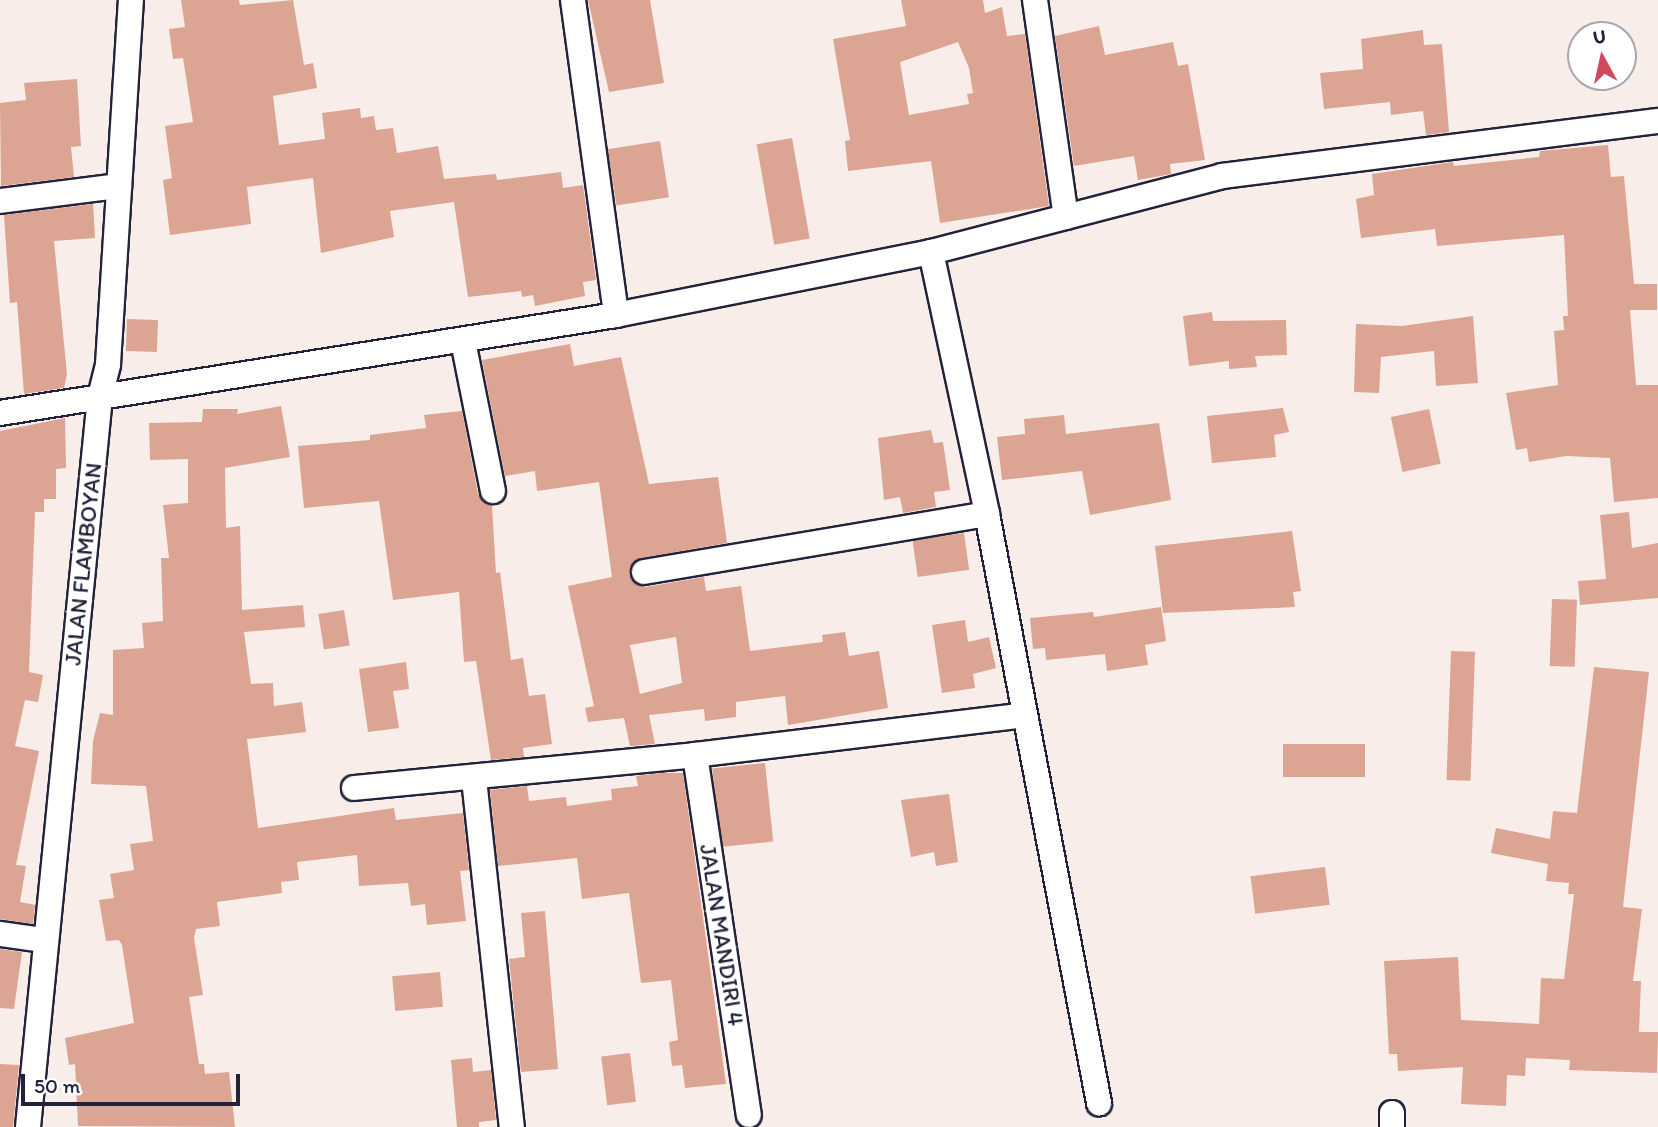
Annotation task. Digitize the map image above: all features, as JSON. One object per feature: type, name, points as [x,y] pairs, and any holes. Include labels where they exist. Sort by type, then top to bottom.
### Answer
[{"type":"street","name":"JALAN FLAMBOYAN","points":[[28,1127],[43,940],[100,397],[108,364],[131,0]]},
{"type":"street","points":[[573,0],[616,315]]},
{"type":"street","points":[[1035,0],[1066,217]]},
{"type":"street","points":[[0,413],[616,315],[931,253],[1222,176],[1658,121]]},
{"type":"street","points":[[0,201],[119,186]]},
{"type":"street","points":[[931,253],[987,514],[1099,1103]]},
{"type":"street","points":[[463,341],[493,491]]},
{"type":"street","points":[[644,572],[987,514]]},
{"type":"street","points":[[354,788],[474,779],[695,755],[1024,715]]},
{"type":"street","name":"JALAN MANDIRI 4","points":[[695,755],[749,1115]]},
{"type":"street","points":[[474,779],[512,1127]]},
{"type":"street","points":[[0,934],[43,940]]},
{"type":"building","points":[[181,0],[239,0],[240,5],[293,0],[304,65],[313,63],[317,88],[273,96],[279,145],[325,139],[322,113],[360,108],[361,118],[374,116],[376,130],[393,128],[397,153],[438,146],[444,179],[496,174],[497,180],[561,172],[563,188],[583,185],[596,280],[583,282],[585,296],[535,306],[533,295],[522,297],[521,291],[468,297],[454,202],[390,211],[394,237],[321,253],[313,178],[247,187],[251,224],[170,235],[163,180],[172,178],[165,126],[193,122],[183,58],[173,59],[169,29],[185,27]]},
{"type":"building","points":[[588,0],[650,0],[664,83],[609,92]]},
{"type":"building","points":[[901,0],[983,0],[985,13],[1002,7],[1007,36],[1025,34],[1049,206],[940,223],[931,161],[848,171],[845,141],[850,140],[833,39],[906,26]],"holes":[[[958,42],[969,68],[973,93],[967,94],[969,104],[909,115],[900,62]]]},
{"type":"building","points":[[1099,26],[1105,55],[1173,42],[1178,66],[1188,64],[1205,160],[1170,164],[1171,174],[1138,180],[1134,156],[1074,166],[1055,36]]},
{"type":"building","points":[[1423,30],[1424,45],[1442,44],[1449,132],[1426,135],[1423,111],[1391,115],[1390,102],[1324,109],[1320,73],[1363,69],[1361,39]]},
{"type":"building","points":[[77,79],[81,146],[71,147],[74,177],[1,186],[0,103],[26,100],[24,83]]},
{"type":"building","points":[[792,138],[810,238],[774,245],[757,144]]},
{"type":"building","points":[[660,141],[669,197],[617,206],[608,149]]},
{"type":"building","points":[[1608,145],[1611,177],[1624,176],[1634,284],[1657,284],[1657,310],[1630,310],[1636,385],[1658,385],[1658,498],[1614,502],[1610,458],[1566,456],[1529,462],[1527,448],[1516,450],[1506,393],[1558,385],[1554,331],[1564,330],[1563,316],[1568,316],[1564,235],[1437,246],[1435,229],[1361,238],[1356,199],[1374,195],[1372,174],[1453,162],[1454,166],[1539,157],[1540,151]]},
{"type":"building","points":[[93,204],[95,238],[54,241],[67,374],[64,388],[24,394],[17,302],[10,303],[4,215]]},
{"type":"building","points":[[1212,312],[1213,321],[1286,320],[1287,355],[1255,356],[1257,367],[1229,369],[1229,361],[1189,366],[1183,316]]},
{"type":"building","points":[[1473,316],[1478,383],[1436,386],[1434,351],[1381,357],[1379,393],[1354,392],[1356,324],[1402,326]]},
{"type":"building","points":[[127,319],[158,320],[157,352],[126,351]]},
{"type":"building","points":[[570,344],[574,366],[621,357],[649,484],[718,477],[727,543],[641,558],[630,567],[633,582],[646,587],[704,577],[706,591],[741,586],[750,651],[823,642],[822,635],[845,632],[849,656],[879,651],[888,708],[788,725],[785,696],[736,702],[736,717],[705,721],[704,709],[649,715],[655,744],[630,746],[624,718],[588,722],[585,708],[594,706],[568,586],[612,577],[599,482],[537,491],[535,471],[505,476],[482,360]],"holes":[[[676,637],[682,683],[640,694],[630,645]]]},
{"type":"building","points":[[281,406],[290,457],[225,468],[226,528],[240,526],[242,610],[303,605],[305,627],[244,632],[251,684],[273,683],[274,706],[302,702],[306,732],[247,739],[258,828],[394,808],[396,820],[463,813],[469,870],[460,871],[466,921],[427,925],[425,904],[411,906],[408,883],[359,886],[357,855],[297,862],[299,880],[281,882],[282,893],[217,902],[220,926],[196,929],[194,938],[203,995],[189,997],[199,1064],[204,1064],[205,1074],[229,1072],[235,1127],[78,1126],[75,1064],[69,1065],[65,1038],[134,1023],[122,945],[119,940],[106,941],[99,900],[114,898],[110,874],[134,870],[130,844],[153,841],[146,786],[91,784],[93,741],[100,713],[113,715],[113,650],[144,648],[142,623],[163,621],[161,558],[169,558],[163,505],[188,503],[188,459],[150,460],[149,423],[202,422],[203,409],[238,409],[237,414]]},
{"type":"building","points":[[1283,408],[1289,432],[1274,435],[1276,457],[1212,463],[1207,416]]},
{"type":"building","points":[[1429,409],[1441,464],[1402,472],[1391,417]]},
{"type":"building","points":[[462,411],[478,494],[492,505],[496,573],[500,572],[511,660],[523,658],[529,696],[545,694],[552,744],[523,748],[524,757],[491,760],[476,661],[464,662],[459,592],[393,600],[379,501],[304,508],[298,446],[370,440],[370,435],[426,428],[424,415]]},
{"type":"building","points":[[1064,415],[1066,434],[1159,423],[1171,500],[1090,515],[1082,471],[1002,480],[997,437],[1025,434],[1024,419]]},
{"type":"building","points":[[65,418],[66,468],[56,469],[56,499],[44,499],[44,512],[35,512],[29,672],[43,675],[38,702],[25,700],[15,746],[39,751],[16,865],[26,866],[20,902],[35,905],[33,924],[0,919],[0,431]]},
{"type":"building","points":[[931,430],[934,443],[943,442],[950,490],[934,492],[936,507],[903,513],[900,497],[884,500],[878,438]]},
{"type":"building","points":[[1629,512],[1632,548],[1658,543],[1658,598],[1580,605],[1578,581],[1606,579],[1600,515]]},
{"type":"building","points":[[1292,531],[1301,591],[1293,592],[1295,607],[1163,613],[1155,546]]},
{"type":"building","points":[[964,533],[969,570],[918,577],[913,540]]},
{"type":"building","points":[[1552,599],[1577,600],[1575,667],[1550,666]]},
{"type":"building","points":[[1161,607],[1166,641],[1145,645],[1148,665],[1107,671],[1105,654],[1046,660],[1045,648],[1033,649],[1030,618],[1093,612],[1094,617]]},
{"type":"building","points":[[344,610],[350,646],[324,650],[318,614]]},
{"type":"building","points":[[965,620],[968,642],[989,637],[996,668],[973,674],[975,688],[942,693],[932,625]]},
{"type":"building","points":[[1451,651],[1475,652],[1470,781],[1446,780]]},
{"type":"building","points":[[406,662],[409,689],[393,691],[399,728],[368,732],[359,669]]},
{"type":"building","points":[[1594,667],[1649,672],[1623,907],[1642,909],[1633,981],[1641,981],[1639,1032],[1658,1032],[1657,1073],[1569,1070],[1570,1060],[1526,1058],[1525,1076],[1507,1075],[1506,1106],[1461,1104],[1463,1067],[1398,1071],[1397,1054],[1389,1054],[1384,961],[1458,957],[1461,1020],[1539,1024],[1541,978],[1564,979],[1574,894],[1568,894],[1569,883],[1546,881],[1548,864],[1491,853],[1496,828],[1550,839],[1553,811],[1577,813]]},
{"type":"building","points":[[1283,744],[1365,744],[1365,777],[1283,777]]},
{"type":"building","points":[[765,763],[773,842],[721,847],[712,769]]},
{"type":"building","points":[[683,773],[726,1084],[685,1088],[682,1065],[672,1066],[669,1042],[678,1040],[671,980],[641,983],[629,893],[582,899],[577,858],[498,866],[490,790],[527,786],[529,801],[566,797],[567,806],[612,800],[611,789],[638,786],[636,776]]},
{"type":"building","points":[[949,794],[958,862],[936,866],[934,852],[911,857],[901,800]]},
{"type":"building","points":[[1325,867],[1330,905],[1255,914],[1251,876]]},
{"type":"building","points":[[545,911],[558,1069],[521,1072],[509,959],[525,957],[521,913]]},
{"type":"building","points":[[0,949],[22,952],[14,1009],[0,1008]]},
{"type":"building","points":[[440,972],[443,1007],[395,1011],[392,976]]},
{"type":"building","points":[[630,1053],[636,1102],[607,1105],[601,1057]]},
{"type":"building","points":[[472,1058],[473,1072],[491,1070],[496,1120],[479,1122],[479,1127],[457,1127],[451,1060]]},
{"type":"building","points":[[0,1064],[19,1065],[13,1127],[0,1127]]}]
